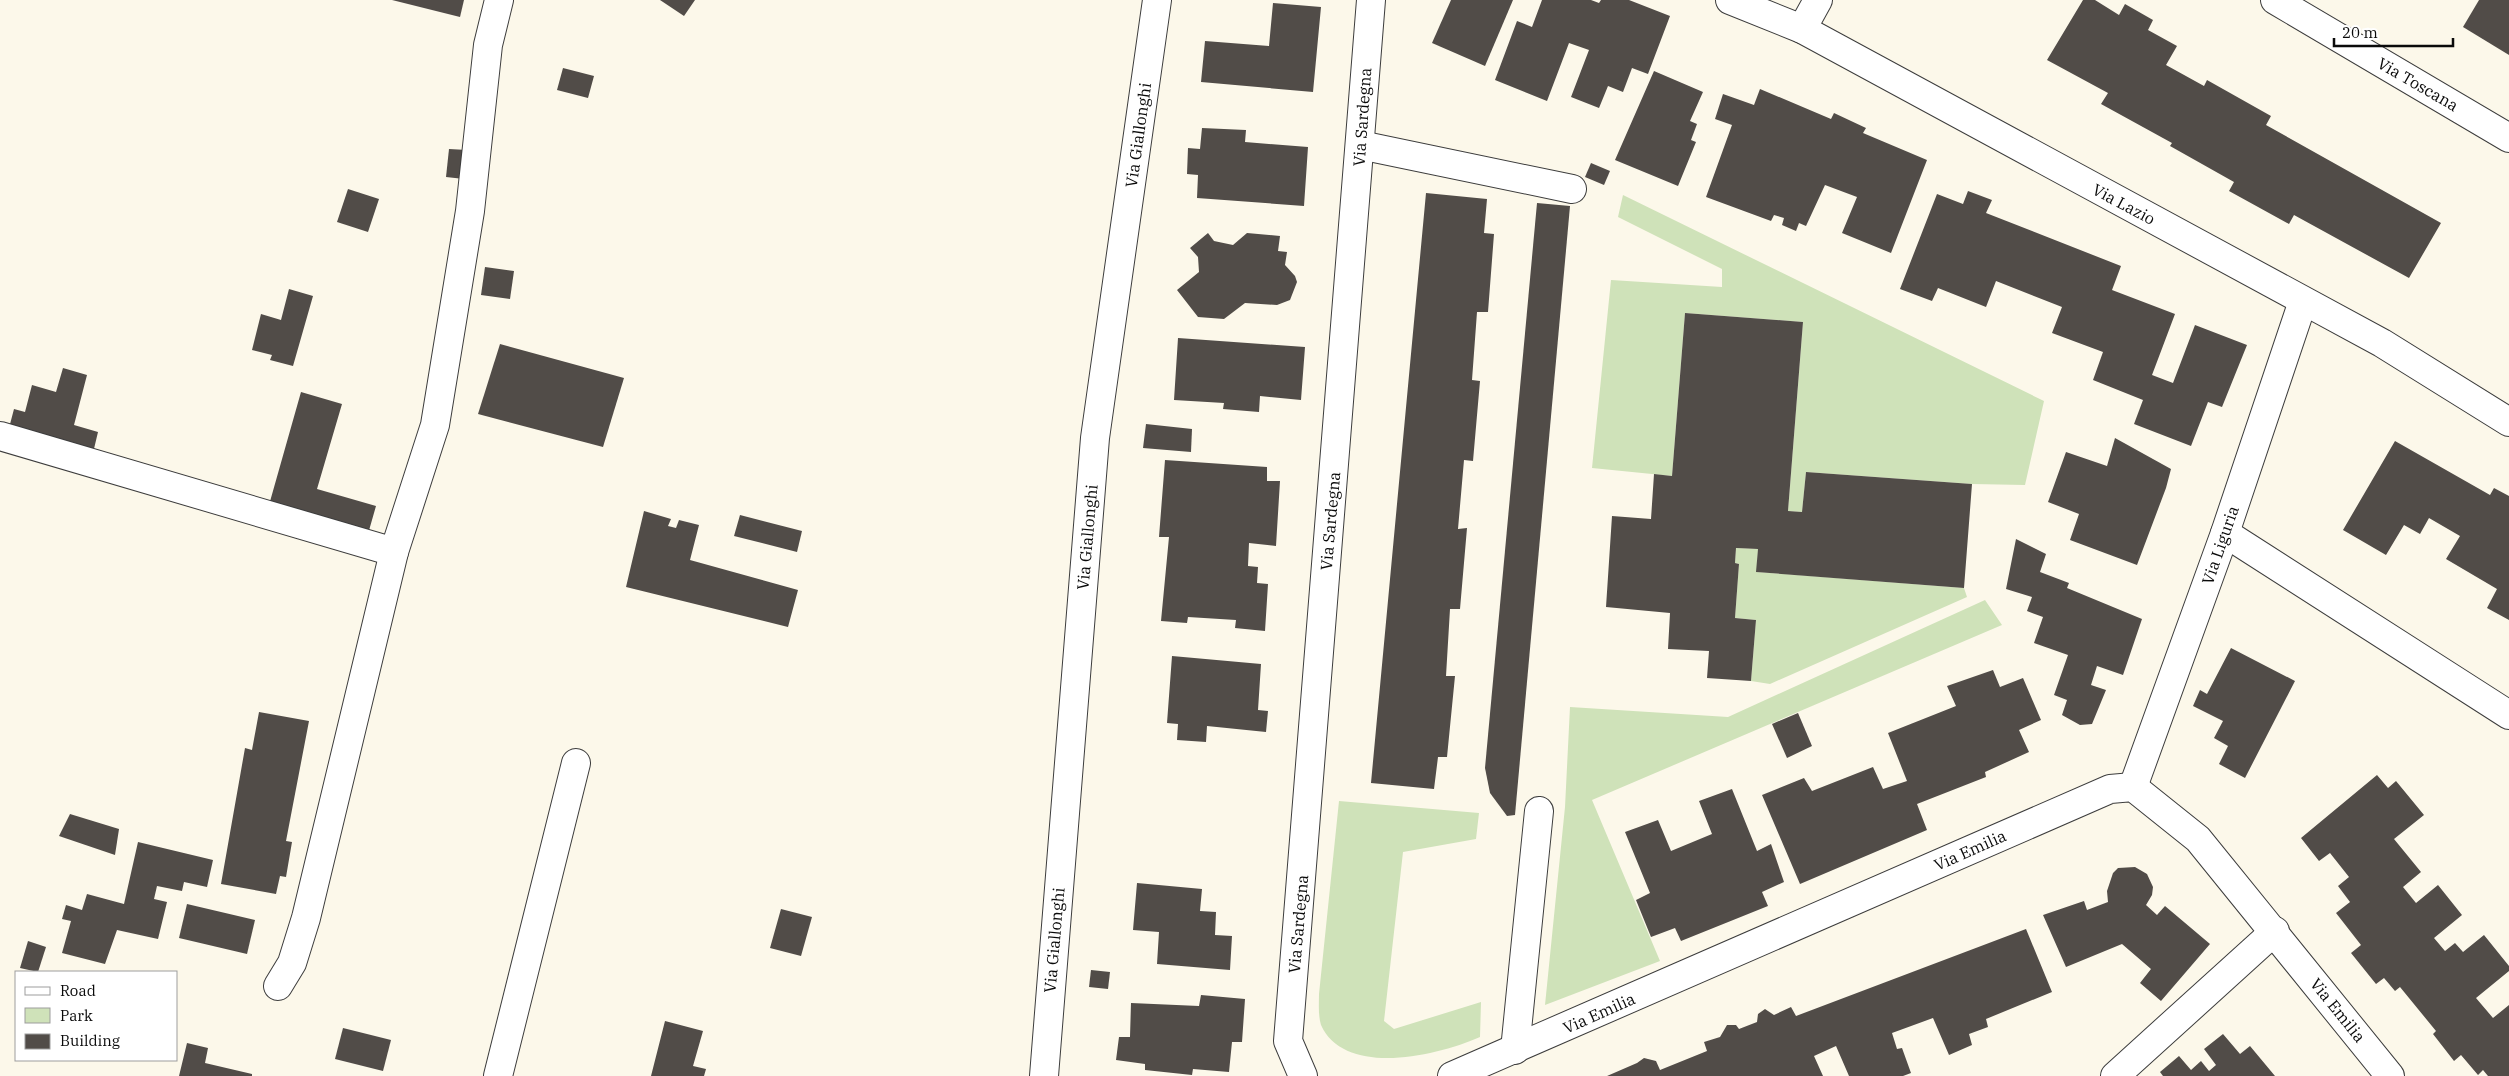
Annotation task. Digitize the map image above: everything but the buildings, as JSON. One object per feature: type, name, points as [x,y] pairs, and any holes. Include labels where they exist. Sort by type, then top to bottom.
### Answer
[{"type":"street","points":[[278,986],[292,963],[306,918],[394,552],[435,425],[470,211],[488,45],[499,0]]},
{"type":"street","name":"Via Giallonghi","points":[[1044,1076],[1095,438],[1156,0]]},
{"type":"street","name":"Via Sardegna","points":[[1303,1076],[1288,1041],[1371,0]]},
{"type":"street","name":"Via Lazio","points":[[1730,0],[1802,29],[2382,344],[2509,422]]},
{"type":"street","points":[[1802,29],[1818,0]]},
{"type":"street","name":"Via Toscana","points":[[2276,0],[2509,138]]},
{"type":"street","points":[[1360,145],[1572,189]]},
{"type":"street","name":"Via Liguria","points":[[2133,787],[2225,533],[2303,301]]},
{"type":"street","points":[[0,436],[394,552]]},
{"type":"street","points":[[2225,533],[2509,715]]},
{"type":"street","points":[[498,1076],[576,763]]},
{"type":"street","name":"Via Emilia","points":[[1452,1076],[2110,788],[2133,787],[2198,839],[2275,931],[2390,1076]]},
{"type":"street","points":[[1515,1050],[1540,811]]},
{"type":"street","points":[[2115,1076],[2275,931]]},
{"type":"green space","points":[[1623,195],[2044,401],[2025,485],[1972,484],[1806,472],[1802,512],[1788,511],[1803,322],[1685,313],[1672,476],[1592,468],[1611,280],[1722,287],[1722,269],[1618,217]]},
{"type":"green space","points":[[1736,548],[1758,549],[1757,572],[1964,588],[1967,597],[1770,684],[1751,681],[1756,620],[1735,618],[1739,564],[1735,563]]},
{"type":"green space","points":[[1985,600],[2002,625],[1592,800],[1660,961],[1545,1005],[1565,807],[1570,707],[1728,717]]},
{"type":"green space","points":[[1339,801],[1479,813],[1476,839],[1403,852],[1384,1021],[1394,1029],[1481,1002],[1480,1037],[1460,1045],[1415,1056],[1369,1057],[1349,1051],[1332,1041],[1321,1025],[1319,994]]}]
